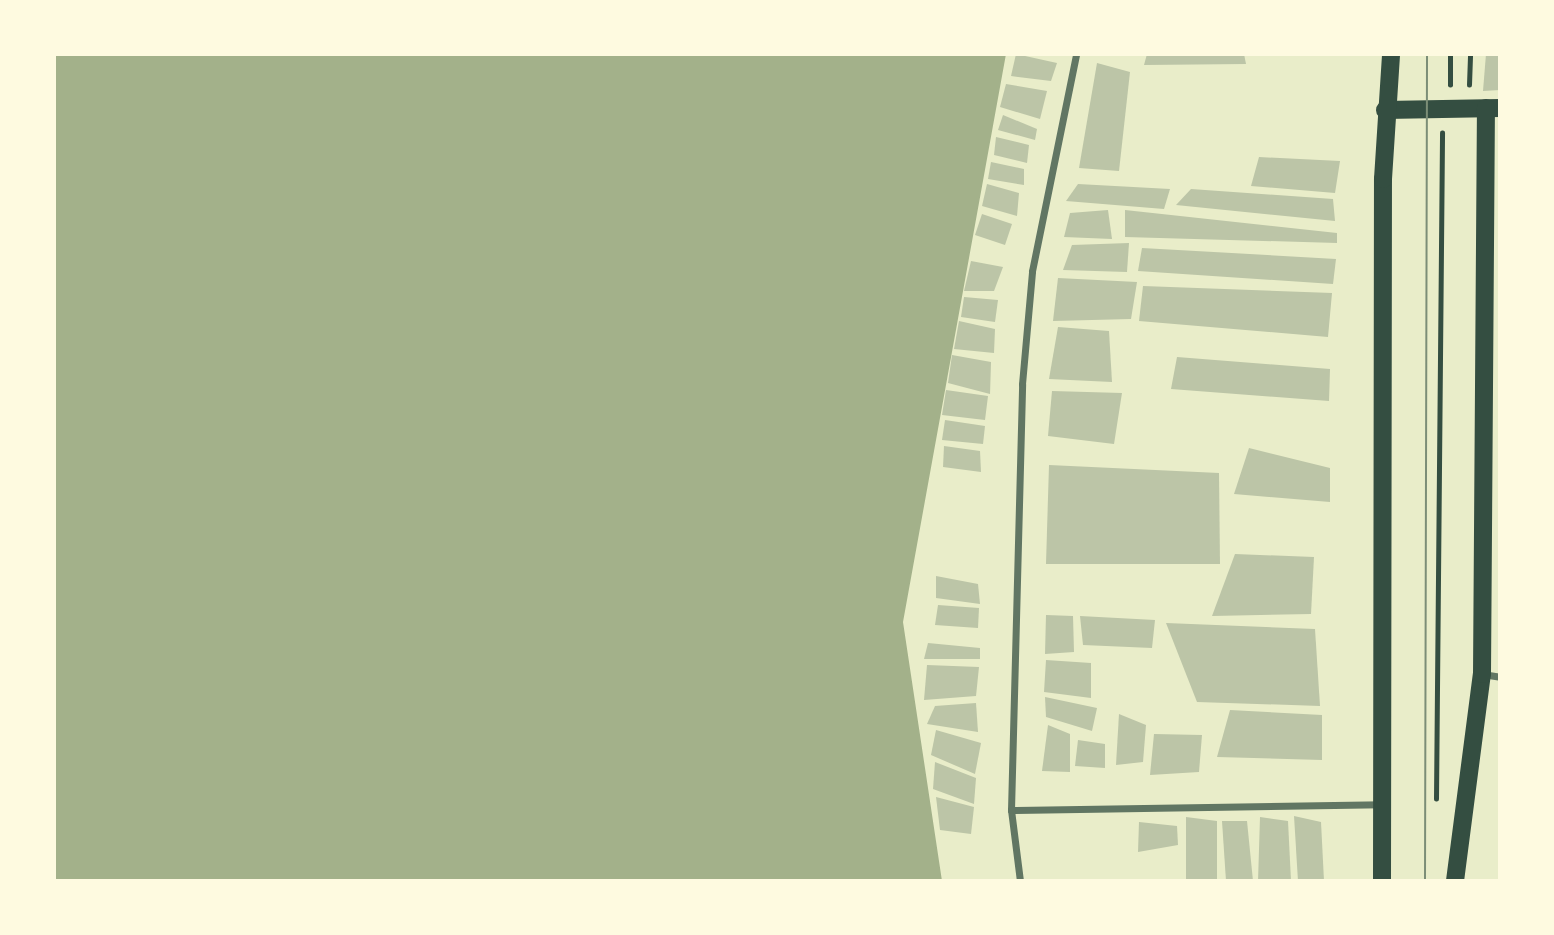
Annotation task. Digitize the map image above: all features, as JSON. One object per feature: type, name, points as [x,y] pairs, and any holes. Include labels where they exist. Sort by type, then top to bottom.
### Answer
[{"type":"main road","points":[[1382,881],[1385,110],[1391,54]]},
{"type":"main road","points":[[1385,110],[1446,106],[1493,108],[1491,675],[1455,881]]},
{"type":"street","points":[[1020,881],[1012,810],[1022,384],[1032,271],[1076,54]]},
{"type":"street","points":[[1012,810],[1382,804]]},
{"type":"path","points":[[1436,812],[1446,106],[1450,54]]},
{"type":"shaded area","points":[[54,54],[1006,54],[903,622],[942,881],[54,881]]},
{"type":"building","points":[[1016,54],[1057,63],[1051,81],[1011,76]]},
{"type":"building","points":[[1147,54],[1244,54],[1246,64],[1144,65]]},
{"type":"building","points":[[1486,54],[1500,54],[1500,90],[1483,91]]},
{"type":"building","points":[[1097,63],[1130,72],[1119,171],[1079,168]]},
{"type":"building","points":[[1006,84],[1047,91],[1040,119],[1000,107]]},
{"type":"building","points":[[1003,115],[1037,129],[1035,140],[998,130]]},
{"type":"building","points":[[996,137],[1029,145],[1027,163],[994,155]]},
{"type":"building","points":[[1259,157],[1340,161],[1335,193],[1251,186]]},
{"type":"building","points":[[991,162],[1024,169],[1024,185],[988,179]]},
{"type":"building","points":[[987,184],[1019,193],[1017,216],[982,206]]},
{"type":"building","points":[[1078,184],[1170,189],[1164,209],[1066,201]]},
{"type":"building","points":[[1191,189],[1333,199],[1335,221],[1176,205]]},
{"type":"building","points":[[1108,210],[1112,239],[1064,237],[1070,213]]},
{"type":"building","points":[[1125,210],[1337,233],[1337,243],[1125,237]]},
{"type":"building","points":[[982,214],[1012,224],[1005,245],[975,235]]},
{"type":"building","points":[[1129,243],[1127,272],[1063,270],[1072,245]]},
{"type":"building","points":[[1142,248],[1336,259],[1333,284],[1138,271]]},
{"type":"building","points":[[971,261],[1003,267],[994,291],[964,291]]},
{"type":"building","points":[[1058,278],[1137,282],[1131,319],[1053,321]]},
{"type":"building","points":[[1143,286],[1332,293],[1328,337],[1139,321]]},
{"type":"building","points":[[964,297],[998,300],[995,322],[961,317]]},
{"type":"building","points":[[959,321],[995,329],[994,353],[954,349]]},
{"type":"building","points":[[1058,327],[1109,331],[1112,382],[1049,379]]},
{"type":"building","points":[[952,355],[991,362],[990,394],[948,383]]},
{"type":"building","points":[[1177,357],[1330,369],[1329,401],[1171,389]]},
{"type":"building","points":[[946,390],[988,396],[985,420],[942,415]]},
{"type":"building","points":[[1052,391],[1122,393],[1114,444],[1048,436]]},
{"type":"building","points":[[945,420],[985,426],[983,444],[942,440]]},
{"type":"building","points":[[944,446],[980,451],[981,472],[943,467]]},
{"type":"building","points":[[1249,448],[1330,468],[1330,502],[1234,494]]},
{"type":"building","points":[[1049,465],[1219,473],[1220,564],[1046,564]]},
{"type":"building","points":[[1235,554],[1314,557],[1311,614],[1212,616]]},
{"type":"building","points":[[936,576],[978,584],[980,604],[936,598]]},
{"type":"building","points":[[938,605],[979,608],[978,628],[935,625]]},
{"type":"building","points":[[1046,615],[1073,616],[1074,652],[1045,654]]},
{"type":"building","points":[[1080,616],[1155,620],[1152,648],[1083,645]]},
{"type":"building","points":[[1166,623],[1315,629],[1320,706],[1197,702]]},
{"type":"building","points":[[928,643],[980,648],[980,659],[924,659]]},
{"type":"building","points":[[1046,660],[1091,663],[1091,698],[1044,692]]},
{"type":"building","points":[[927,665],[979,667],[976,696],[924,700]]},
{"type":"building","points":[[1045,697],[1097,708],[1092,731],[1046,717]]},
{"type":"building","points":[[976,703],[978,732],[927,724],[935,706]]},
{"type":"building","points":[[1230,710],[1322,715],[1322,760],[1217,757]]},
{"type":"building","points":[[1119,714],[1146,725],[1143,762],[1116,765]]},
{"type":"building","points":[[1048,725],[1070,734],[1070,772],[1042,771]]},
{"type":"building","points":[[936,730],[981,743],[975,774],[931,755]]},
{"type":"building","points":[[1154,734],[1202,735],[1199,772],[1150,775]]},
{"type":"building","points":[[1078,740],[1105,744],[1105,768],[1075,766]]},
{"type":"building","points":[[935,762],[976,778],[974,804],[933,789]]},
{"type":"building","points":[[936,797],[974,807],[971,834],[940,830]]},
{"type":"building","points":[[1294,816],[1321,822],[1324,881],[1298,881]]},
{"type":"building","points":[[1186,817],[1217,821],[1217,881],[1186,881]]},
{"type":"building","points":[[1260,817],[1288,821],[1291,881],[1258,881]]},
{"type":"building","points":[[1222,821],[1247,821],[1253,881],[1226,881]]},
{"type":"building","points":[[1139,822],[1177,826],[1178,845],[1138,852]]},
{"type":"tram line","points":[[1425,881],[1427,54]]}]
